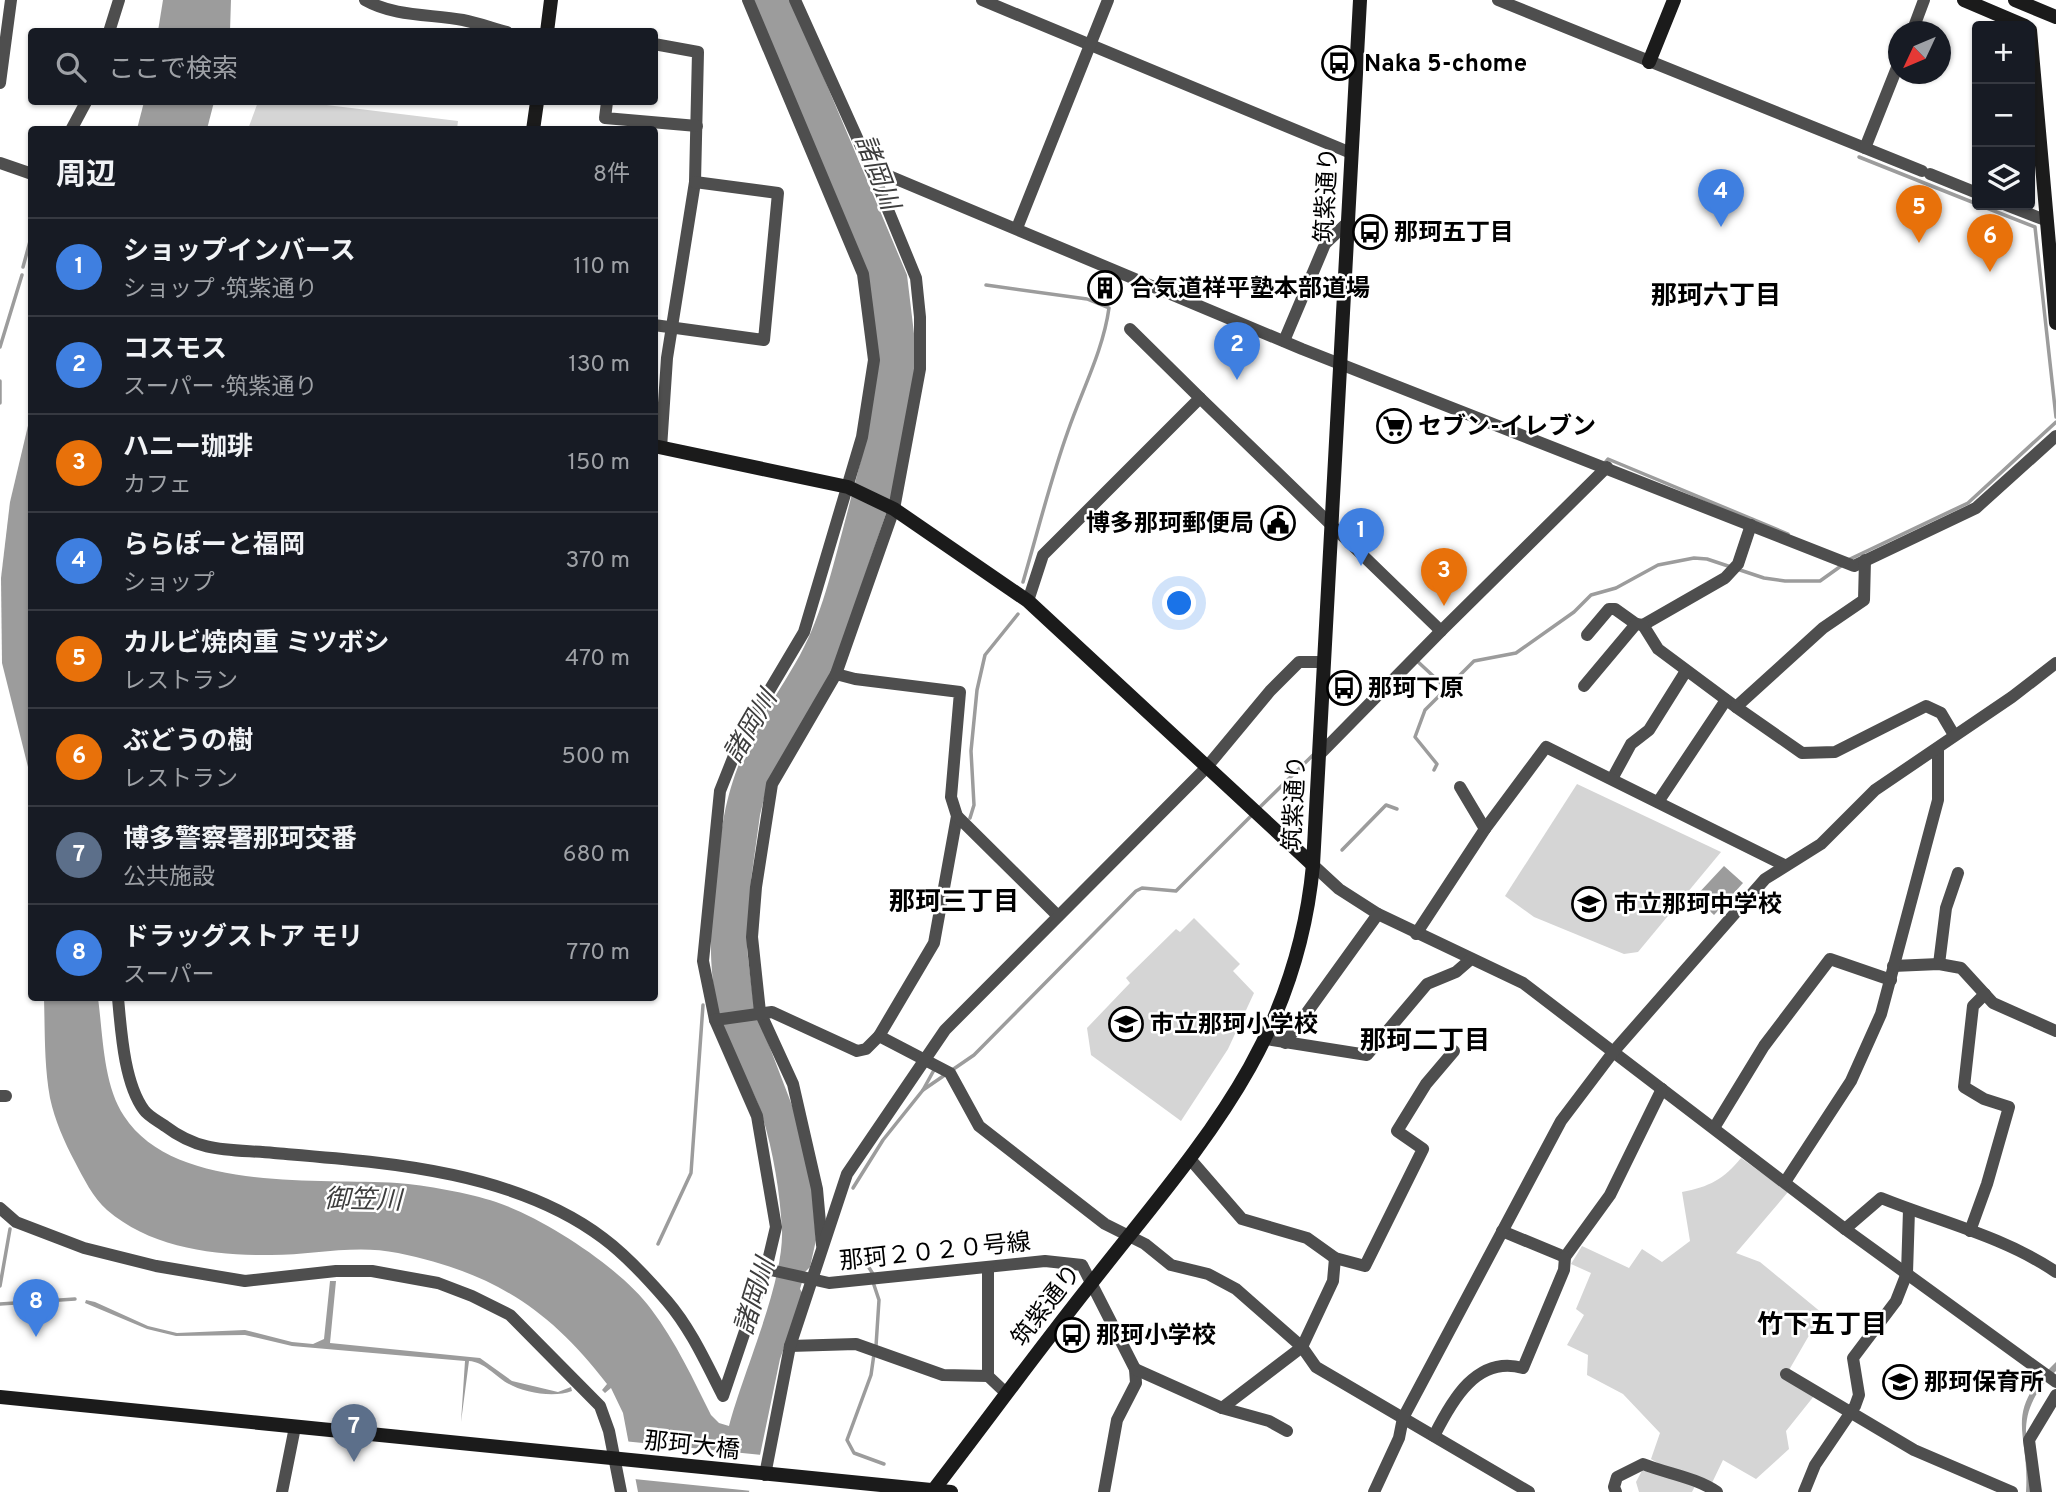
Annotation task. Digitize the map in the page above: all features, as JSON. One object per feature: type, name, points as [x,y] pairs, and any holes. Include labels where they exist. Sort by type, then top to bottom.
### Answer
[{"type":"street","points":[[0,83],[11,0]]},
{"type":"street","points":[[110,28],[118,0]]},
{"type":"street","points":[[365,0],[399,12],[465,20],[493,28]]},
{"type":"street","points":[[548,28],[551,0]]},
{"type":"street","points":[[118,1001],[125,1064],[144,1110],[184,1141],[222,1151],[273,1153],[445,1174],[494,1184],[546,1204],[603,1237],[667,1302],[696,1344],[723,1396],[769,1270],[776,1227],[757,1116],[715,1020],[704,961],[720,791],[741,738],[804,632],[862,437],[874,360],[863,274],[748,0]]},
{"type":"street","points":[[795,0],[870,167],[916,278],[920,317],[920,369],[894,509],[836,674],[772,784],[756,887],[751,937],[760,1012],[793,1084],[817,1189],[822,1245]]},
{"type":"street","points":[[982,0],[1351,153]]},
{"type":"street","points":[[1017,228],[1108,0]]},
{"type":"street","name":"筑紫通り","points":[[933,1491],[1006,1393],[1190,1159],[1235,1093],[1266,1039],[1297,961],[1309,907],[1313,865],[1360,0]]},
{"type":"street","points":[[1498,0],[1972,191]]},
{"type":"street","points":[[1649,62],[1674,0]]},
{"type":"street","points":[[1916,21],[1924,0]]},
{"type":"street","points":[[1964,0],[2014,21]]},
{"type":"street","points":[[2015,0],[2056,17]]},
{"type":"street","points":[[2027,0],[2028,21]]},
{"type":"street","points":[[658,45],[698,52],[695,182],[672,327],[658,447],[848,486],[894,509],[1028,601],[1339,889],[1416,934],[1523,983],[1845,1229],[2050,1377]]},
{"type":"street","points":[[1865,148],[1891,84]]},
{"type":"street","points":[[2033,84],[2056,323]]},
{"type":"street","points":[[73,126],[84,105]]},
{"type":"street","points":[[534,126],[537,105]]},
{"type":"street","points":[[607,105],[605,118],[697,127]]},
{"type":"street","points":[[0,163],[28,173]]},
{"type":"street","points":[[870,167],[1340,364],[1854,566],[1976,508],[2056,436]]},
{"type":"street","points":[[658,325],[764,340],[778,193],[695,182]]},
{"type":"street","points":[[2019,210],[2045,220]]},
{"type":"street","points":[[1284,341],[1325,244],[1348,222]]},
{"type":"street","points":[[1130,329],[1441,631]]},
{"type":"street","points":[[1028,601],[1043,555],[1200,398]]},
{"type":"street","points":[[1319,755],[1607,467]]},
{"type":"street","points":[[1584,686],[1639,625],[1725,578],[1738,564],[1751,525]]},
{"type":"street","points":[[1658,802],[1731,704],[1823,628],[1864,600],[1865,560]]},
{"type":"street","points":[[1587,635],[1609,610],[1615,609],[1639,625],[1658,649],[1686,671],[1802,753],[1835,752],[1926,706],[1941,713],[1954,735]]},
{"type":"street","points":[[765,1475],[790,1346],[847,1174],[924,1060],[945,1030],[1206,768],[1270,691],[1299,662],[1324,662]]},
{"type":"street","points":[[1374,1492],[1378,1477],[1399,1438],[1403,1418],[1560,1121],[1614,1051],[1765,879],[1821,844],[1875,790],[2056,663]]},
{"type":"street","points":[[1612,779],[1631,744],[1649,730],[1686,671]]},
{"type":"street","points":[[715,1020],[772,1012],[857,1051],[866,1049],[879,1037],[934,943],[957,816],[951,797],[960,692],[836,674]]},
{"type":"street","points":[[1416,934],[1485,829],[1546,747],[1784,865]]},
{"type":"street","points":[[1785,1182],[1851,1081],[1881,1014],[1938,800],[1938,748]]},
{"type":"street","points":[[1460,787],[1485,829]]},
{"type":"street","points":[[957,816],[1058,915]]},
{"type":"street","points":[[1940,964],[1945,908],[1958,873]]},
{"type":"street","points":[[1285,1043],[1378,914]]},
{"type":"street","points":[[1714,1128],[1764,1046],[1830,959],[1892,973],[1940,964],[1961,968],[1993,1003],[2056,1031]]},
{"type":"street","points":[[1266,1039],[1367,1055],[1427,984],[1456,972],[1471,960]]},
{"type":"street","points":[[1970,1231],[1987,1184],[2008,1107],[1983,1098],[1964,1087],[1973,1006],[1985,994]]},
{"type":"street","points":[[879,1037],[950,1073],[979,1126],[1105,1224],[1145,1244],[1171,1265],[1208,1274],[1236,1289],[1302,1347],[1316,1367],[1529,1492]]},
{"type":"street","points":[[1190,1159],[1242,1219],[1307,1238],[1335,1258],[1365,1266],[1369,1264],[1394,1205],[1423,1149],[1397,1131],[1426,1084],[1454,1051]]},
{"type":"street","points":[[1434,1436],[1451,1401],[1461,1390],[1493,1366],[1505,1363],[1523,1368],[1564,1270],[1565,1257],[1610,1195],[1662,1089]]},
{"type":"street","points":[[1845,1229],[1881,1198],[1970,1231],[2040,1261],[2056,1272]]},
{"type":"street","points":[[0,1208],[16,1222],[84,1248],[156,1266],[245,1281],[336,1271],[372,1271],[438,1283],[472,1296],[510,1315],[600,1406],[621,1492]]},
{"type":"street","points":[[1804,1492],[1815,1465],[1859,1395],[1853,1359],[1896,1301],[1907,1273],[1909,1210]]},
{"type":"street","points":[[1502,1231],[1565,1257]]},
{"type":"street","points":[[1222,1408],[1302,1347],[1333,1281],[1335,1258]]},
{"type":"street","name":"那珂２０２０号線","points":[[769,1270],[829,1283],[988,1269],[1045,1261],[1082,1265],[1091,1284]]},
{"type":"street","points":[[988,1269],[988,1376]]},
{"type":"street","points":[[1091,1284],[1135,1369],[1136,1383],[1117,1420],[1104,1492]]},
{"type":"street","points":[[790,1346],[856,1344],[943,1375],[988,1376],[1006,1393]]},
{"type":"street","points":[[1135,1369],[1222,1408],[1269,1421],[1287,1432]]},
{"type":"street","points":[[1786,1374],[1914,1450],[2012,1492]]},
{"type":"street","points":[[2036,1492],[2029,1440],[2056,1395]]},
{"type":"street","name":"那珂大橋","points":[[0,1397],[951,1492]]},
{"type":"street","points":[[282,1492],[295,1427]]},
{"type":"street","points":[[1616,1492],[1614,1487],[1617,1477],[1643,1464],[1670,1475],[1700,1481],[1717,1492]]},
{"type":"shaded area","points":[[257,105],[327,105],[458,121],[457,126],[249,126]]},
{"type":"shaded area","points":[[1577,784],[1721,852],[1638,952],[1624,954],[1534,917],[1505,896]]},
{"type":"shaded area","points":[[1194,918],[1240,964],[1233,971],[1254,993],[1228,1049],[1181,1121],[1091,1055],[1087,1028],[1130,983],[1126,978],[1176,929],[1180,932]]},
{"type":"shaded area","points":[[1741,1158],[1788,1192],[1736,1253],[1760,1262],[1822,1313],[1785,1377],[1814,1396],[1786,1431],[1789,1449],[1756,1479],[1723,1460],[1711,1485],[1671,1471],[1651,1459],[1660,1433],[1623,1394],[1587,1375],[1588,1355],[1567,1345],[1584,1315],[1576,1309],[1591,1273],[1571,1264],[1582,1246],[1629,1268],[1642,1249],[1662,1262],[1690,1241],[1682,1192],[1715,1181]]},
{"type":"shaded area","points":[[1645,1465],[1696,1484],[1692,1492],[1639,1492],[1636,1482]]},
{"type":"water","points":[[163,0],[231,0],[230,28],[158,28]]},
{"type":"water","name":"御笠川","points":[[751,0],[791,0],[907,275],[915,342],[914,384],[892,496],[832,672],[768,782],[760,815],[751,880],[747,949],[754,1006],[793,1108],[811,1178],[816,1240],[810,1267],[805,1272],[800,1289],[803,1294],[780,1359],[760,1455],[749,1492],[638,1492],[623,1413],[611,1388],[605,1393],[602,1390],[607,1384],[585,1357],[540,1314],[490,1283],[431,1261],[382,1251],[250,1255],[184,1247],[143,1233],[107,1210],[85,1181],[54,1115],[47,1073],[44,1001],[98,1001],[105,1059],[117,1103],[124,1116],[147,1141],[176,1158],[211,1170],[249,1176],[289,1180],[397,1183],[447,1190],[496,1202],[558,1232],[601,1261],[638,1293],[668,1334],[711,1415],[719,1423],[729,1426],[770,1301],[777,1275],[782,1230],[780,1201],[765,1126],[757,1102],[723,1031],[717,1005],[711,951],[716,868],[724,816],[737,769],[754,731],[800,655],[814,624],[826,592],[852,493],[867,434],[875,378],[874,318],[868,284]]},
{"type":"water","points":[[143,105],[213,105],[208,126],[138,126]]},
{"type":"water","points":[[28,426],[28,767],[2,663],[1,578],[10,502]]},
{"type":"water","points":[[1724,866],[1743,883],[1714,915],[1695,897]]},
{"type":"water","points":[[330,1281],[336,1281],[330,1343],[480,1358],[512,1381],[558,1392],[571,1387],[572,1391],[548,1394],[522,1389],[507,1383],[484,1366],[469,1361],[461,1422],[465,1361],[292,1346],[245,1335],[176,1336],[147,1329],[85,1303],[86,1300],[95,1302],[148,1326],[177,1333],[245,1330],[292,1342],[313,1344],[324,1339]]},
{"type":"water","points":[[2056,1362],[2056,1371],[2042,1386],[2028,1413],[2026,1441],[2033,1492],[2026,1492],[2023,1410],[2039,1380]]},
{"type":"pier","points":[[623,1441],[762,1455],[752,1491],[634,1479]]},
{"type":"waterway","points":[[1859,157],[1972,202]]},
{"type":"waterway","points":[[1992,210],[2035,227],[2056,417]]},
{"type":"waterway","points":[[23,267],[28,249]]},
{"type":"waterway","points":[[0,347],[22,275]]},
{"type":"waterway","points":[[986,285],[1087,299],[1109,308],[1097,355],[1055,469],[1023,582]]},
{"type":"waterway","points":[[0,381],[0,403]]},
{"type":"waterway","points":[[1850,559],[1968,503],[2056,422]]},
{"type":"waterway","points":[[1603,465],[1608,459],[1788,534]]},
{"type":"waterway","points":[[1434,770],[1437,764],[1415,737],[1425,710],[1474,661],[1516,653],[1574,612],[1591,595],[1616,588],[1658,565],[1694,558],[1707,559],[1764,578],[1785,581],[1820,581],[1841,566]]},
{"type":"waterway","points":[[970,818],[974,805],[971,751],[977,690],[985,655],[1018,614]]},
{"type":"waterway","points":[[1416,660],[1445,687]]},
{"type":"waterway","points":[[1259,808],[1313,755]]},
{"type":"waterway","points":[[1342,850],[1386,805],[1397,809]]},
{"type":"waterway","points":[[923,1090],[974,1055],[1136,891],[1142,888],[1176,891],[1253,814]]},
{"type":"waterway","points":[[658,1244],[691,1173],[703,1005]]},
{"type":"waterway","points":[[853,1188],[883,1140],[923,1090],[934,1070]]},
{"type":"waterway","points":[[0,1286],[10,1229]]},
{"type":"waterway","points":[[863,1258],[873,1274]]},
{"type":"waterway","points":[[873,1282],[879,1300],[876,1346]]},
{"type":"waterway","points":[[0,1304],[75,1299]]},
{"type":"waterway","points":[[874,1354],[871,1375],[847,1440],[854,1453],[884,1464]]},
{"type":"place","name":"Naka 5-chome","points":[[1339,63]]},
{"type":"place","name":"ららぽーと福岡","points":[[1721,227]]},
{"type":"place","name":"那珂五丁目","points":[[1370,232]]},
{"type":"place","name":"カルビ焼肉重 ミツボシ","points":[[1919,243]]},
{"type":"place","name":"ぶどうの樹","points":[[1990,272]]},
{"type":"place","name":"合気道祥平塾本部道場","points":[[1105,288]]},
{"type":"place","name":"コスモス","points":[[1237,380]]},
{"type":"place","name":"セブン-イレブン","points":[[1394,426]]},
{"type":"place","name":"博多那珂郵便局","points":[[1278,523]]},
{"type":"place","name":"ショップインバース","points":[[1361,566]]},
{"type":"place","name":"ハニー珈琲","points":[[1444,606]]},
{"type":"place","name":"那珂下原","points":[[1344,688]]},
{"type":"place","name":"市立那珂中学校","points":[[1589,904]]},
{"type":"place","name":"市立那珂小学校","points":[[1126,1024]]},
{"type":"place","name":"那珂小学校","points":[[1072,1335]]},
{"type":"place","name":"ドラッグストア モリ","points":[[36,1337]]},
{"type":"place","name":"那珂保育所","points":[[1900,1382]]},
{"type":"place","name":"博多警察署那珂交番","points":[[354,1462]]},
{"type":"district","name":"那珂六丁目","points":[[1716,295]]},
{"type":"district","name":"那珂三丁目","points":[[954,901]]},
{"type":"district","name":"那珂二丁目","points":[[1425,1040]]},
{"type":"district","name":"竹下五丁目","points":[[1822,1324]]},
{"type":"water label","name":"諸岡川","points":[[878,172]]},
{"type":"water label","name":"諸岡川","points":[[750,726]]},
{"type":"water label","name":"諸岡川","points":[[754,1296]]}]
